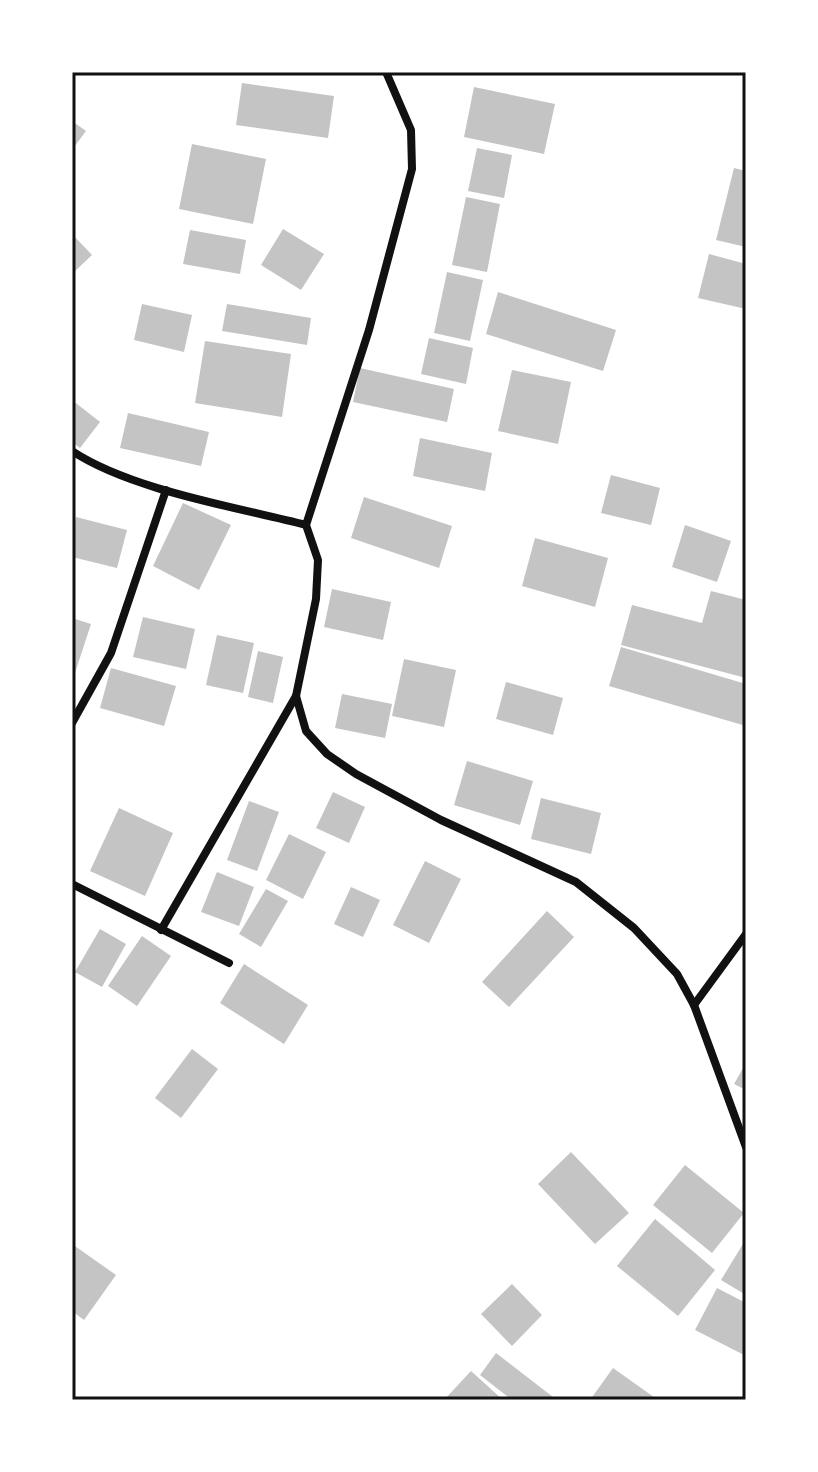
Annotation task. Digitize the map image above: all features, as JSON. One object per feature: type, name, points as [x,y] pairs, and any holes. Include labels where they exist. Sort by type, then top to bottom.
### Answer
[{"type":"street","points":[[161,930],[296,696],[316,599],[318,560],[306,525],[369,330],[412,169],[411,130],[386,72]]},
{"type":"street","points":[[72,451],[88,462],[166,490],[306,525]]},
{"type":"street","points":[[72,723],[111,653],[166,490]]},
{"type":"street","points":[[296,696],[306,731],[327,754],[356,774],[441,820],[576,882],[634,928],[677,974],[694,1005],[746,1147]]},
{"type":"street","points":[[72,884],[229,963]]},
{"type":"street","points":[[694,1005],[746,934]]},
{"type":"building","points":[[242,83],[334,96],[328,138],[236,125]]},
{"type":"building","points":[[474,87],[555,104],[544,154],[464,137]]},
{"type":"building","points":[[72,121],[86,131],[72,150]]},
{"type":"building","points":[[192,144],[266,159],[253,224],[179,209]]},
{"type":"building","points":[[477,148],[512,155],[504,198],[468,191]]},
{"type":"building","points":[[734,168],[746,171],[746,247],[716,240]]},
{"type":"building","points":[[466,197],[500,204],[487,272],[452,265]]},
{"type":"building","points":[[283,229],[324,254],[301,290],[261,265]]},
{"type":"building","points":[[190,230],[246,240],[240,274],[183,264]]},
{"type":"building","points":[[72,234],[92,255],[72,274]]},
{"type":"building","points":[[709,254],[746,264],[746,309],[698,298]]},
{"type":"building","points":[[447,272],[483,280],[470,341],[434,333]]},
{"type":"building","points":[[498,292],[616,330],[603,371],[486,334]]},
{"type":"building","points":[[142,304],[192,315],[184,352],[134,340]]},
{"type":"building","points":[[227,304],[311,318],[307,345],[222,331]]},
{"type":"building","points":[[429,338],[473,348],[466,384],[421,374]]},
{"type":"building","points":[[205,341],[291,354],[282,417],[195,403]]},
{"type":"building","points":[[360,368],[454,389],[447,422],[353,402]]},
{"type":"building","points":[[512,370],[571,382],[558,444],[498,431]]},
{"type":"building","points":[[72,400],[100,422],[80,448],[72,442]]},
{"type":"building","points":[[128,413],[209,432],[201,466],[120,448]]},
{"type":"building","points":[[420,438],[492,453],[485,491],[413,476]]},
{"type":"building","points":[[611,475],[660,488],[651,525],[601,513]]},
{"type":"building","points":[[364,497],[452,526],[439,568],[351,538]]},
{"type":"building","points":[[183,503],[231,525],[199,590],[153,566]]},
{"type":"building","points":[[76,517],[127,530],[117,568],[72,557]]},
{"type":"building","points":[[685,525],[731,541],[717,582],[672,567]]},
{"type":"building","points":[[535,538],[608,558],[595,607],[522,586]]},
{"type":"building","points":[[332,589],[391,602],[383,640],[324,627]]},
{"type":"building","points":[[711,591],[746,600],[746,678],[621,645],[632,605],[702,623]]},
{"type":"building","points":[[143,617],[195,629],[186,669],[133,657]]},
{"type":"building","points":[[72,618],[91,624],[73,679],[72,678]]},
{"type":"building","points":[[217,635],[254,643],[243,693],[206,685]]},
{"type":"building","points":[[621,647],[746,684],[746,726],[609,686]]},
{"type":"building","points":[[258,651],[283,657],[273,703],[248,697]]},
{"type":"building","points":[[404,659],[456,670],[444,727],[392,716]]},
{"type":"building","points":[[111,668],[176,686],[164,726],[100,708]]},
{"type":"building","points":[[506,682],[563,698],[553,735],[496,719]]},
{"type":"building","points":[[342,694],[392,704],[385,738],[335,728]]},
{"type":"building","points":[[467,761],[533,781],[520,825],[454,805]]},
{"type":"building","points":[[333,792],[365,807],[349,843],[316,828]]},
{"type":"building","points":[[541,798],[601,813],[591,854],[531,839]]},
{"type":"building","points":[[249,801],[279,812],[257,871],[227,860]]},
{"type":"building","points":[[119,808],[173,833],[145,896],[90,871]]},
{"type":"building","points":[[289,834],[326,852],[303,899],[266,880]]},
{"type":"building","points":[[425,861],[461,879],[429,943],[393,925]]},
{"type":"building","points":[[217,872],[254,887],[239,926],[201,912]]},
{"type":"building","points":[[351,887],[380,900],[363,937],[334,924]]},
{"type":"building","points":[[266,889],[288,901],[261,947],[239,934]]},
{"type":"building","points":[[547,911],[574,937],[509,1007],[482,982]]},
{"type":"building","points":[[100,929],[126,944],[102,987],[75,972]]},
{"type":"building","points":[[142,936],[171,956],[137,1006],[108,986]]},
{"type":"building","points":[[244,964],[308,1005],[284,1044],[220,1003]]},
{"type":"building","points":[[192,1049],[218,1069],[181,1118],[155,1098]]},
{"type":"building","points":[[746,1063],[746,1090],[734,1084]]},
{"type":"building","points":[[571,1152],[629,1213],[595,1244],[538,1184]]},
{"type":"building","points":[[685,1165],[744,1213],[712,1253],[653,1205]]},
{"type":"building","points":[[655,1219],[715,1270],[678,1316],[617,1266]]},
{"type":"building","points":[[746,1239],[746,1295],[721,1280]]},
{"type":"building","points":[[72,1244],[116,1275],[84,1320],[72,1311]]},
{"type":"building","points":[[512,1284],[542,1315],[512,1346],[481,1314]]},
{"type":"building","points":[[717,1288],[746,1303],[746,1356],[695,1330]]},
{"type":"building","points":[[496,1353],[553,1397],[551,1400],[512,1400],[480,1375]]},
{"type":"building","points":[[613,1368],[658,1400],[590,1400]]},
{"type":"building","points":[[471,1371],[503,1400],[444,1400]]}]
